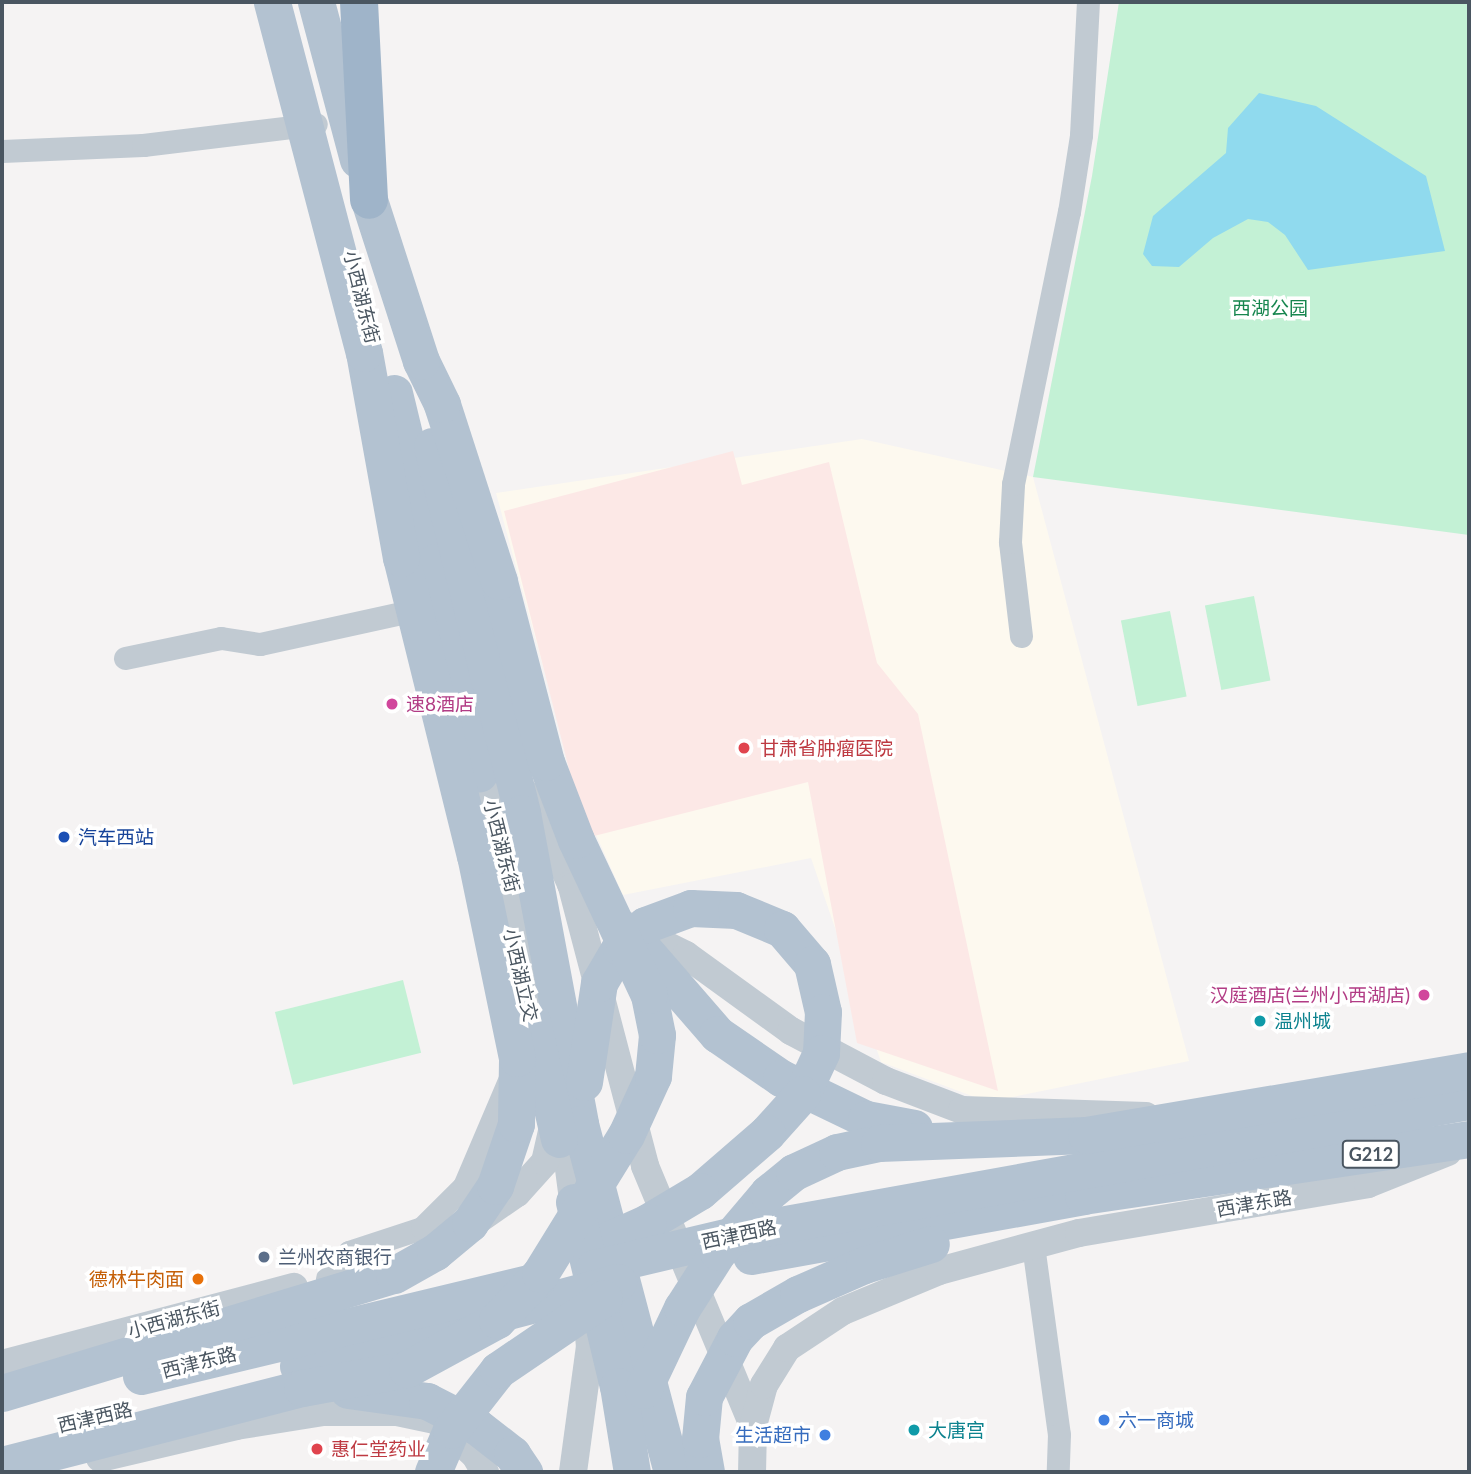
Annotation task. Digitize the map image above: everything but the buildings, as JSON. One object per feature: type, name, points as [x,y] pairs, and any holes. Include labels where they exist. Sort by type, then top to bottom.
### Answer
[{"type":"highway","points":[[359,2],[361,212]]},
{"type":"main road","points":[[6,1400],[394,1275],[435,1252],[470,1223],[495,1185],[516,1124],[517,1058],[475,856],[401,558],[364,353],[312,121],[272,2]]},
{"type":"main road","points":[[2,1465],[302,1388],[407,1369],[497,1320],[540,1274],[626,1135],[653,1076],[657,1035],[649,995],[614,915],[576,840],[546,762],[499,581],[442,404],[421,361],[361,212],[291,2]]},
{"type":"main road","points":[[316,2],[361,212],[522,813],[570,1110],[672,1472]]},
{"type":"main road","points":[[312,121],[361,212],[364,353]]},
{"type":"main road","name":"小西湖立交","points":[[361,212],[517,958],[618,1386]]},
{"type":"main road","points":[[396,1313],[592,1248],[700,1191],[767,1133],[802,1094],[821,1052],[823,1012],[812,964],[782,929],[736,909],[691,908],[645,925],[620,947],[598,984],[570,1110]]},
{"type":"main road","points":[[614,915],[717,1034],[781,1079],[866,1119],[973,1140]]},
{"type":"main road","points":[[609,1472],[682,1308],[718,1252],[768,1192],[793,1172],[837,1152],[879,1143],[1086,1135],[1167,1118],[1469,1070]]},
{"type":"main road","points":[[1084,1182],[1469,1101]]},
{"type":"main road","name":"西津东路","points":[[1084,1182],[1273,1168],[1469,1141]]},
{"type":"main road","points":[[706,1472],[700,1439],[704,1396],[722,1355],[751,1321],[864,1265],[1019,1234],[1273,1168]]},
{"type":"main road","name":"西津西路","points":[[6,1400],[188,1395],[640,1276],[1084,1182]]},
{"type":"main road","name":"西津西路","points":[[396,1313],[763,1228],[1084,1182]]},
{"type":"main road","points":[[433,1472],[451,1430],[498,1370],[567,1319],[640,1276]]},
{"type":"main road","name":"西津东路","points":[[6,1400],[396,1313]]},
{"type":"main road","points":[[618,1386],[632,1472]]},
{"type":"main road","points":[[618,1386],[646,1472]]},
{"type":"main road","points":[[302,1388],[368,1391],[427,1401],[476,1426],[512,1454],[524,1472]]},
{"type":"street","name":"小西湖东街","points":[[6,1400],[327,1278],[420,1252],[457,1234],[517,1193],[545,1162],[570,1110],[540,1004],[312,121],[291,2]]},
{"type":"street","name":"小西湖东街","points":[[344,2],[392,271],[536,815],[571,884],[604,915],[686,955],[758,1007],[886,1081],[962,1110],[1167,1118]]},
{"type":"street","points":[[1021,636],[1010,542],[1013,484],[1073,187],[1081,135],[1088,2]]},
{"type":"street","points":[[2,151],[143,145],[312,121]]},
{"type":"street","points":[[125,658],[221,638],[260,644],[438,606]]},
{"type":"street","points":[[515,901],[571,884],[591,950],[645,1166],[753,1426],[752,1472]]},
{"type":"street","points":[[327,1278],[349,1252],[422,1228],[464,1186],[540,1004],[575,956],[614,941],[658,941]]},
{"type":"street","points":[[570,1110],[590,1347],[573,1472]]},
{"type":"street","name":"西津东路","points":[[753,1426],[764,1385],[787,1348],[843,1311],[1019,1234],[1079,1233],[1368,1184],[1469,1141]]},
{"type":"street","points":[[1019,1234],[1059,1434],[1058,1472]]},
{"type":"street","points":[[236,1426],[302,1388]]},
{"type":"street","points":[[40,1472],[236,1426],[322,1412],[397,1412],[436,1420],[475,1455],[485,1472]]},
{"type":"shaded area","points":[[862,439],[1033,477],[1189,1061],[988,1102],[881,1062],[811,858],[623,895],[577,792],[496,493]]},
{"type":"shaded area","name":"甘肃省肿瘤医院","points":[[733,451],[742,485],[829,462],[877,663],[918,714],[998,1091],[857,1043],[808,782],[594,836],[573,785],[504,511]]},
{"type":"green space","name":"西湖公园","points":[[1119,2],[1469,2],[1469,535],[1033,477],[1092,176]]},
{"type":"green space","points":[[1254,596],[1270,680],[1221,690],[1205,606]]},
{"type":"green space","points":[[1170,611],[1187,696],[1138,706],[1121,621]]},
{"type":"green space","points":[[403,980],[421,1053],[293,1085],[275,1012]]},
{"type":"water","points":[[1259,93],[1316,106],[1426,176],[1445,251],[1308,270],[1285,235],[1268,222],[1248,219],[1213,238],[1179,267],[1152,266],[1143,254],[1153,216],[1226,153],[1228,128]]},
{"type":"place","name":"速8酒店","points":[[392,704]]},
{"type":"place","name":"甘肃省肿瘤医院","points":[[744,748]]},
{"type":"place","name":"汽车西站","points":[[64,837]]},
{"type":"place","name":"汉庭酒店(兰州小西湖店)","points":[[1424,995]]},
{"type":"place","name":"温州城","points":[[1260,1021]]},
{"type":"place","name":"兰州农商银行","points":[[264,1257]]},
{"type":"place","name":"德林牛肉面","points":[[198,1279]]},
{"type":"place","name":"六一商城","points":[[1104,1420]]},
{"type":"place","name":"大唐宫","points":[[914,1430]]},
{"type":"place","name":"生活超市","points":[[825,1435]]},
{"type":"place","name":"惠仁堂药业","points":[[317,1449]]}]
